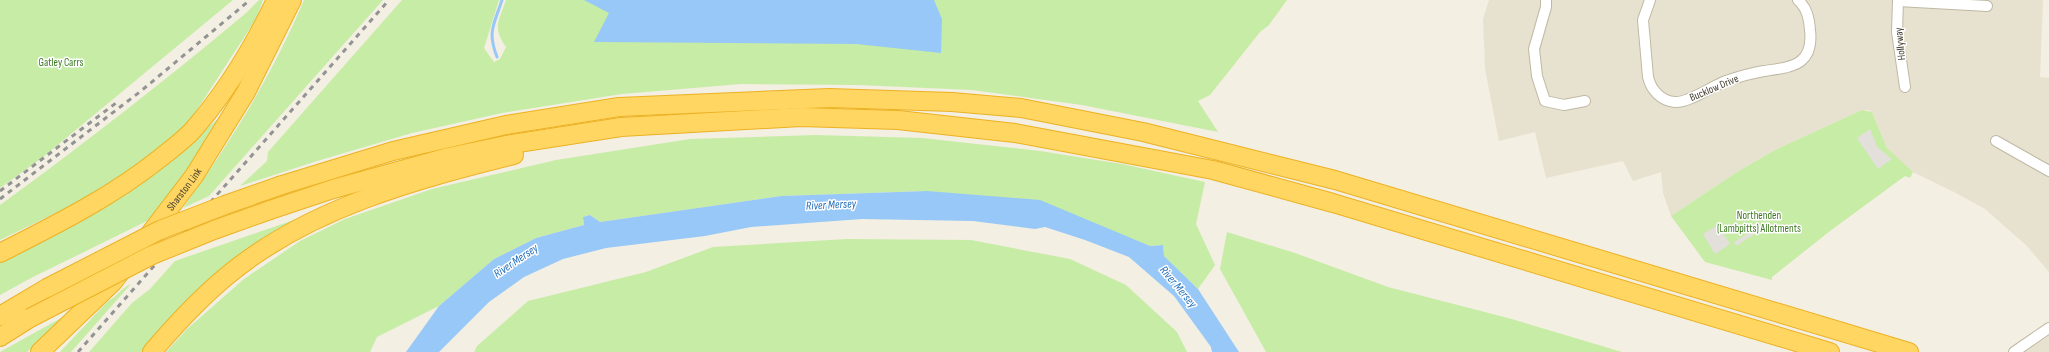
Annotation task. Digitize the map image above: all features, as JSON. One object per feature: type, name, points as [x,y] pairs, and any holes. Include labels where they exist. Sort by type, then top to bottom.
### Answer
[{"type":"highway","points":[[0,253],[54,225],[123,186],[192,131],[231,80],[263,28],[276,0]]},
{"type":"highway","name":"Sharston Link","points":[[40,352],[112,282],[190,183],[246,92],[292,0]]},
{"type":"highway","points":[[0,316],[47,288],[160,230],[282,185],[393,151],[506,125],[619,107],[829,98],[952,102],[1021,108],[1143,132],[1224,151],[1336,180],[1910,352]]},
{"type":"highway","points":[[0,337],[30,318],[152,255],[214,230],[333,189],[449,157],[506,145],[621,128],[801,117],[898,120],[1015,133],[1212,170],[1333,203],[1830,352]]},
{"type":"highway","points":[[152,352],[175,325],[228,274],[270,245],[331,213],[410,183],[621,128]]},
{"type":"highway","points":[[0,306],[47,288]]},
{"type":"street","points":[[1546,0],[1546,7],[1534,50],[1537,76],[1545,101],[1564,105],[1585,101]]},
{"type":"street","name":"Bucklow Drive","points":[[1650,0],[1643,20],[1650,86],[1655,92],[1668,100],[1676,102],[1741,76],[1784,69],[1800,62],[1810,46],[1811,36],[1806,10],[1798,0]]},
{"type":"street","points":[[1898,0],[1987,6]]},
{"type":"street","name":"Hollyway","points":[[1898,0],[1897,32],[1905,88]]},
{"type":"street","points":[[1996,141],[2049,171]]},
{"type":"street","points":[[2014,352],[2049,328]]},
{"type":"shaded area","points":[[1489,0],[2043,0],[2040,77],[2049,78],[2049,272],[2027,246],[1985,209],[1913,172],[1902,163],[1887,148],[1873,114],[1869,110],[1862,110],[1775,150],[1737,172],[1671,216],[1663,193],[1661,172],[1633,181],[1623,161],[1546,178],[1535,132],[1499,141],[1485,69],[1483,19]]},
{"type":"shaded area","points":[[1870,129],[1877,147],[1892,159],[1878,169],[1857,138]]},
{"type":"shaded area","points":[[1718,225],[1730,244],[1715,254],[1703,234]]},
{"type":"shaded area","points":[[1762,225],[1764,228],[1736,246],[1734,242]]},
{"type":"shaded area","points":[[2049,336],[2049,352],[2024,352]]},
{"type":"green space","name":"Gatley Carrs","points":[[0,0],[233,0],[43,157],[0,188]]},
{"type":"green space","points":[[259,0],[263,0],[256,19],[189,122],[141,166],[93,195],[0,240],[0,205],[63,159],[155,87],[246,13]]},
{"type":"green space","points":[[304,0],[383,0],[209,196],[183,208],[250,107],[279,55]]},
{"type":"green space","points":[[402,0],[499,0],[484,48],[494,62],[500,59],[506,47],[499,34],[498,24],[506,0],[1287,0],[1269,25],[1260,32],[1210,95],[1198,101],[1218,132],[1082,105],[972,90],[858,85],[741,84],[622,94],[502,113],[412,133],[317,161],[240,186],[267,161],[268,152]]},
{"type":"green space","points":[[229,109],[205,147],[149,220],[31,278],[0,295],[0,260],[174,157]]},
{"type":"green space","name":"Northenden (Lambpitts) Allotments","points":[[1862,110],[1872,112],[1887,148],[1913,172],[1910,178],[1905,176],[1830,231],[1772,277],[1772,280],[1705,262],[1671,216],[1737,172],[1775,150]]},
{"type":"green space","points":[[816,135],[922,138],[1040,151],[1122,164],[1205,182],[1196,224],[1215,265],[1198,289],[1164,256],[1163,245],[1150,246],[927,191],[781,196],[600,222],[590,215],[583,217],[584,225],[536,238],[494,259],[439,306],[377,337],[370,352],[166,352],[187,329],[244,279],[300,241],[345,219],[432,189],[556,160],[690,139]]},
{"type":"green space","points":[[337,205],[297,224],[144,352],[89,352],[132,303],[150,289],[175,261]]},
{"type":"green space","points":[[1227,232],[1295,253],[1388,287],[1508,318],[1622,352],[1266,352],[1220,269]]},
{"type":"green space","points":[[847,239],[971,240],[1070,259],[1126,285],[1177,332],[1187,352],[474,352],[477,346],[528,301],[646,272],[713,247]]},
{"type":"green space","points":[[131,284],[71,352],[60,352],[108,301]]},
{"type":"green space","points":[[70,313],[27,352],[0,352]]},
{"type":"water","points":[[584,0],[934,0],[942,19],[941,53],[856,44],[594,42],[609,13]]},
{"type":"water","name":"River Mersey","points":[[927,191],[1040,200],[1150,246],[1163,245],[1164,256],[1198,289],[1239,352],[1212,352],[1211,347],[1174,296],[1129,257],[1085,240],[1045,227],[1035,229],[973,221],[862,219],[751,227],[705,236],[606,248],[563,259],[524,277],[489,302],[439,352],[406,352],[439,306],[494,259],[536,238],[584,225],[583,217],[590,215],[600,222],[781,196]]},
{"type":"waterway","points":[[497,57],[492,41],[492,34],[494,22],[502,0]]},
{"type":"railway","points":[[0,199],[141,91],[250,0]]},
{"type":"railway","points":[[78,352],[389,0]]},
{"type":"railway","points":[[0,191],[116,103]]}]
